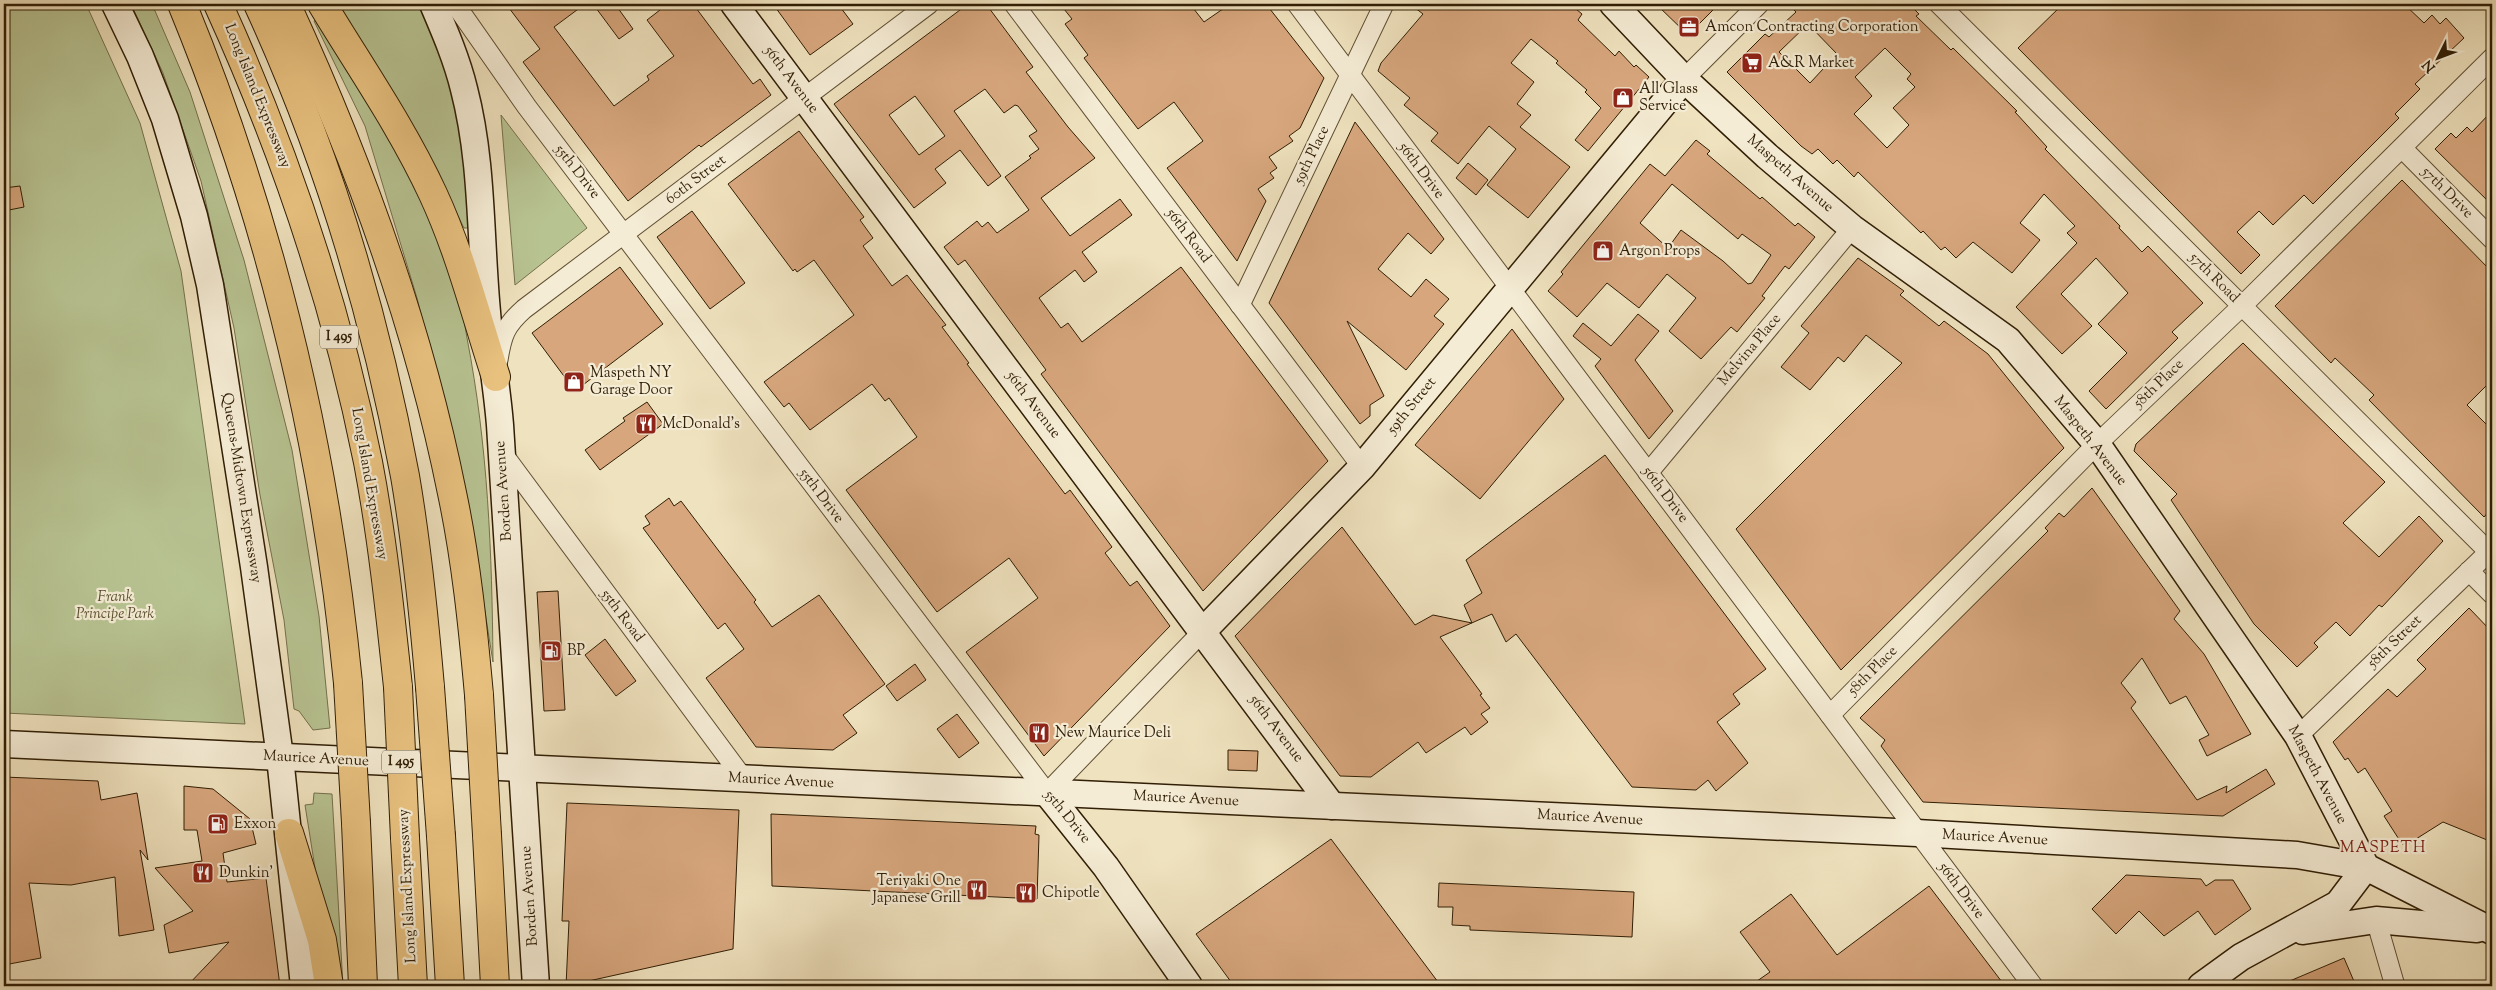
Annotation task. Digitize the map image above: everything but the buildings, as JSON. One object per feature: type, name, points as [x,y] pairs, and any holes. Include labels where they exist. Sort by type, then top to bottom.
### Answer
[{"type":"highway","points":[[182,4],[224,110],[242,163],[289,329],[325,498],[336,568],[348,683],[363,986]]},
{"type":"highway","name":"Long Island Expressway","points":[[218,4],[268,119],[293,186],[335,323],[364,445],[377,516],[390,608],[398,687],[413,986]]},
{"type":"highway","name":"I 495","points":[[258,4],[286,68],[326,173],[372,328],[394,425],[409,502],[430,687],[450,986]]},
{"type":"highway","points":[[286,4],[333,108],[397,287],[428,390],[460,537],[479,695],[495,986]]},
{"type":"highway","points":[[322,4],[402,133],[434,194],[446,224],[496,377]]},
{"type":"highway","points":[[289,833],[322,940],[329,986]]},
{"type":"main road","name":"Queens-Midtown Expressway","points":[[115,4],[140,56],[165,119],[185,185],[204,260],[216,319],[230,426],[254,568],[280,757],[304,986]]},
{"type":"main road","name":"Borden Avenue","points":[[433,4],[457,63],[472,124],[476,157],[487,314],[496,377],[502,453],[536,986]]},
{"type":"main road","name":"56th Avenue","points":[[734,4],[1332,806]]},
{"type":"main road","name":"Maspeth Avenue","points":[[1613,4],[1684,78],[1767,156],[1852,228],[2008,340],[2097,444],[2298,736],[2366,867]]},
{"type":"main road","name":"59th Street","points":[[1203,631],[1362,467],[1684,78]]},
{"type":"main road","name":"Maurice Avenue","points":[[4,744],[1917,833],[2297,855],[2366,867]]},
{"type":"main road","name":"55th Drive","points":[[1047,792],[1106,867],[1189,986]]},
{"type":"main road","points":[[2201,986],[2241,957],[2338,904],[2366,867],[2492,930]]},
{"type":"main road","points":[[2287,933],[2376,920],[2492,930]]},
{"type":"street","name":"55th Drive","points":[[455,4],[527,107],[1047,792]]},
{"type":"street","name":"60th Street","points":[[496,377],[502,336],[515,317],[929,4]]},
{"type":"street","name":"56th Road","points":[[1014,4],[1362,467]]},
{"type":"street","name":"56th Drive","points":[[1296,4],[2033,986]]},
{"type":"street","name":"59th Place","points":[[1240,305],[1384,4]]},
{"type":"street","name":"59th Street","points":[[1684,78],[1759,4]]},
{"type":"street","name":"57th Road","points":[[1939,4],[2242,306],[2491,550]]},
{"type":"street","name":"58th Place","points":[[1830,715],[2097,444],[2242,306],[2492,58]]},
{"type":"street","name":"57th Drive","points":[[2402,148],[2492,239]]},
{"type":"street","name":"Melvina Place","points":[[1648,473],[1852,228]]},
{"type":"street","name":"55th Road","points":[[502,453],[743,778]]},
{"type":"street","name":"58th Street","points":[[2298,736],[2491,550]]},
{"type":"street","points":[[2469,571],[2492,594]]},
{"type":"street","name":"59th Street","points":[[1047,792],[1203,631]]},
{"type":"street","points":[[2376,920],[2395,986]]},
{"type":"green space","name":"Frank Principe Park","points":[[4,4],[86,4],[140,123],[181,271],[245,724],[4,713]]},
{"type":"green space","points":[[131,4],[152,4],[190,92],[244,260],[292,450],[319,616],[330,728],[313,730],[299,711],[294,709],[284,620],[260,495],[234,328],[201,181],[163,73]]},
{"type":"green space","points":[[337,4],[418,4],[439,51],[455,103],[462,147],[469,228],[464,228],[429,158]]},
{"type":"green space","points":[[318,19],[404,161],[434,220],[454,271],[474,378],[484,459],[490,540],[493,662],[467,500],[417,298],[365,126],[314,21]]},
{"type":"green space","points":[[501,115],[587,228],[515,285]]},
{"type":"green space","points":[[314,793],[332,794],[343,986],[338,986],[325,931],[305,805],[313,804]]},
{"type":"place","name":"Amcon Contracting Corporation","points":[[1689,27]]},
{"type":"place","name":"A&R Market","points":[[1752,63]]},
{"type":"place","name":"All Glass Service","points":[[1623,98]]},
{"type":"place","name":"Argon Props","points":[[1603,251]]},
{"type":"place","name":"Maspeth NY Garage Door","points":[[574,382]]},
{"type":"place","name":"McDonald's","points":[[646,424]]},
{"type":"place","name":"BP","points":[[551,651]]},
{"type":"place","name":"New Maurice Deli","points":[[1039,733]]},
{"type":"place","name":"Exxon","points":[[218,824]]},
{"type":"place","name":"Dunkin'","points":[[203,873]]},
{"type":"place","name":"Teriyaki One Japanese Grill","points":[[977,890]]},
{"type":"place","name":"Chipotle","points":[[1026,893]]},
{"type":"district","name":"MASPETH","points":[[2383,848]]}]
